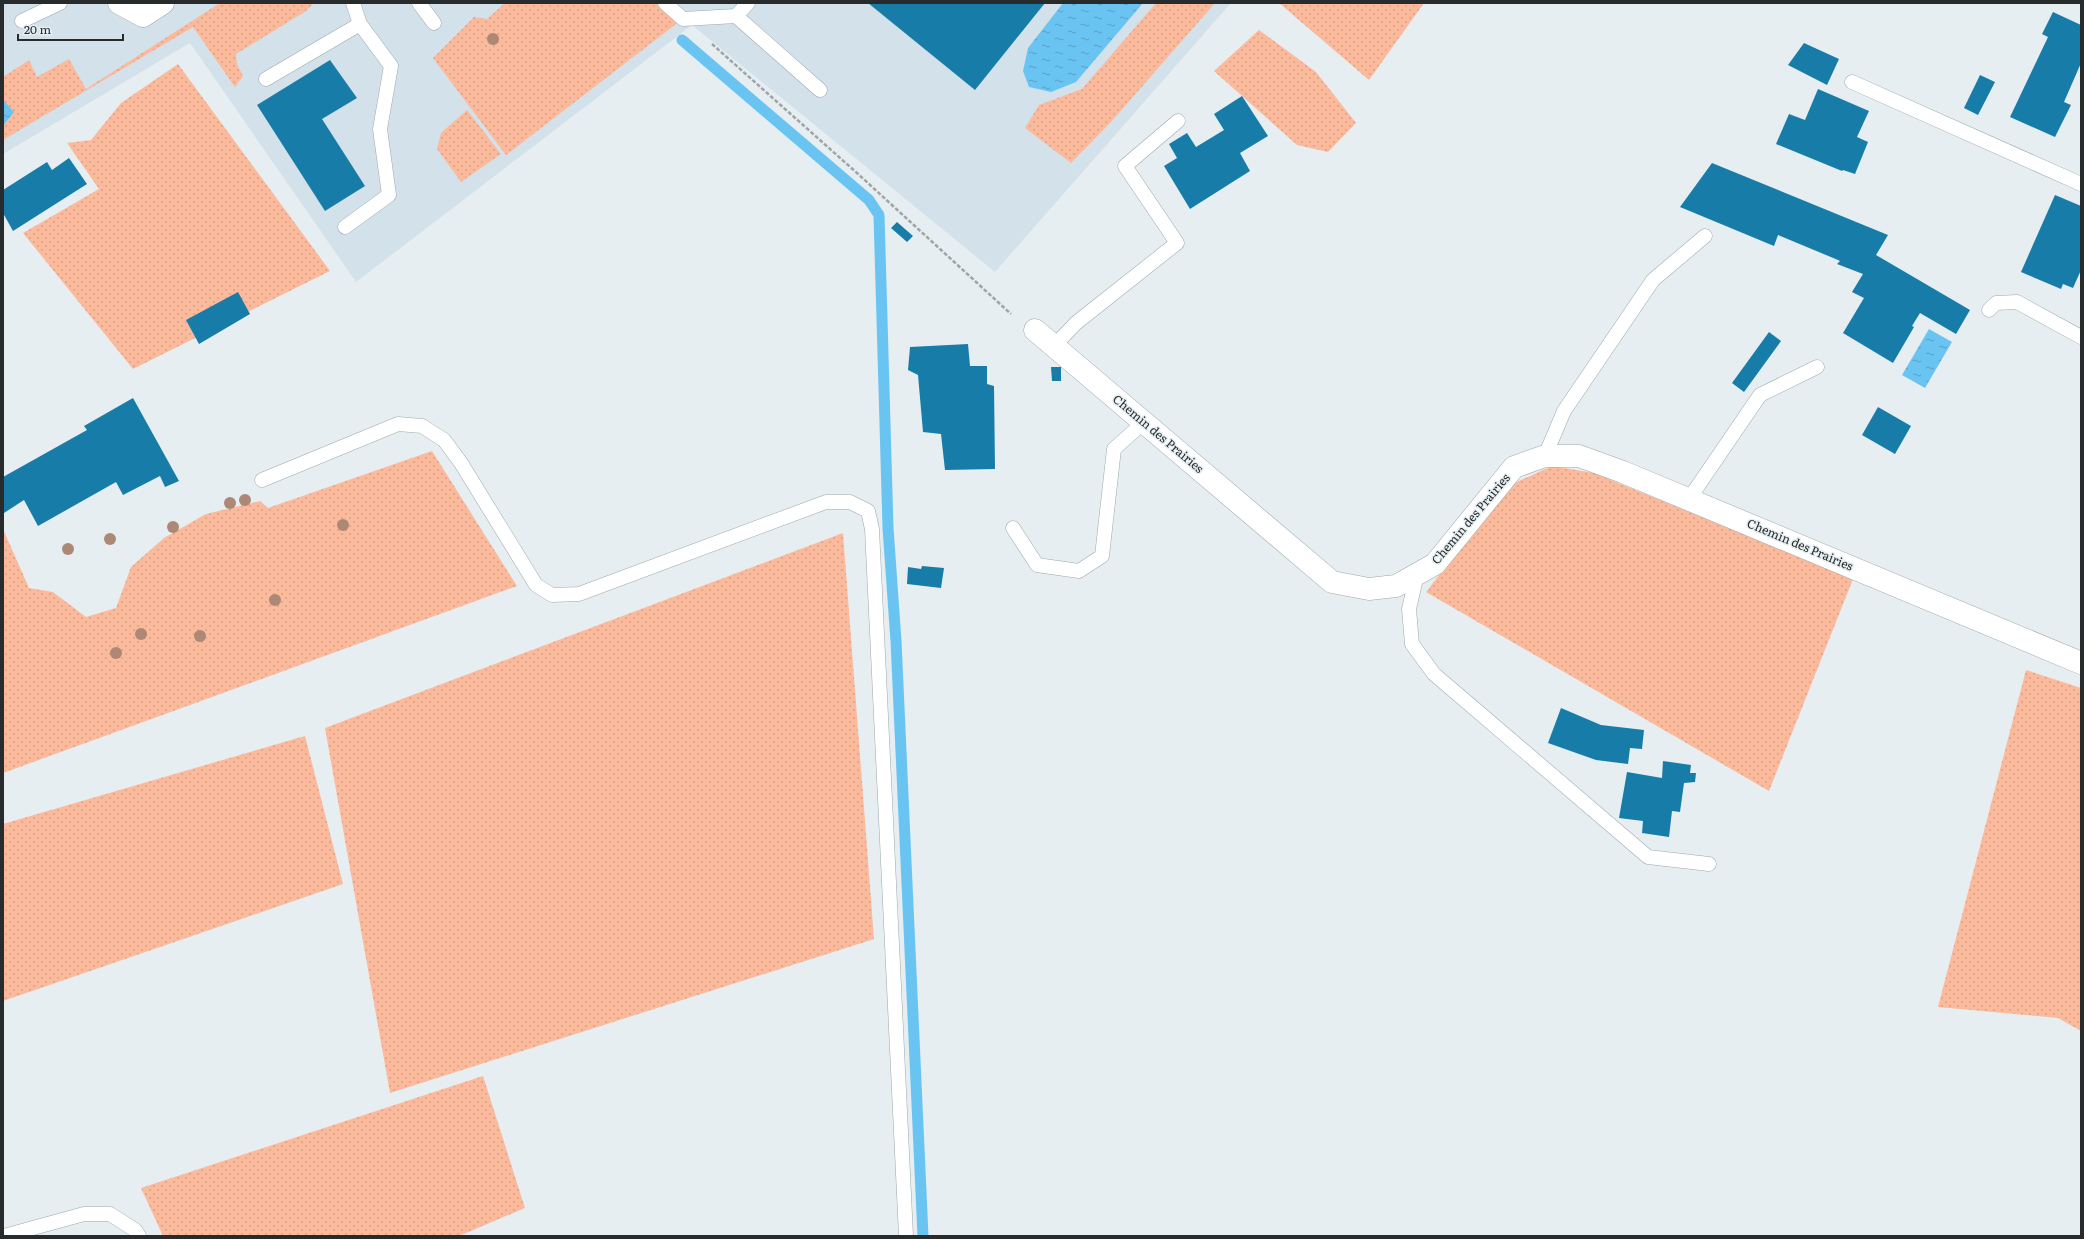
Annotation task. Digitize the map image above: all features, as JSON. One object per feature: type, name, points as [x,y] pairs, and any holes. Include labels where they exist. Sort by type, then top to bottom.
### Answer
[{"type":"street","points":[[119,3],[143,16],[163,3]]},
{"type":"street","name":"Chemin des Prairies","points":[[1035,330],[1332,582],[1369,589],[1396,586],[1435,564],[1514,467],[1545,456],[1579,456],[1689,499],[2081,663]]},
{"type":"lane","points":[[22,21],[60,3]]},
{"type":"lane","points":[[345,227],[389,195],[380,129],[391,66],[360,24],[353,3]]},
{"type":"lane","points":[[418,3],[434,23]]},
{"type":"lane","points":[[665,3],[683,19],[736,16],[748,3]]},
{"type":"lane","points":[[736,16],[820,90]]},
{"type":"lane","points":[[266,79],[360,24]]},
{"type":"lane","points":[[1852,82],[2081,184]]},
{"type":"lane","points":[[1054,346],[1076,323],[1177,243],[1126,166],[1178,121]]},
{"type":"lane","points":[[1545,456],[1564,411],[1653,280],[1705,236]]},
{"type":"lane","points":[[1989,310],[1996,303],[2016,302],[2081,337]]},
{"type":"lane","points":[[1689,499],[1760,395],[1817,367]]},
{"type":"lane","points":[[1013,528],[1037,565],[1079,571],[1102,556],[1114,449],[1144,422]]},
{"type":"lane","points":[[262,480],[398,424],[422,426],[444,440],[536,585],[552,596],[579,594],[826,502],[850,502],[868,511],[872,529],[906,1236]]},
{"type":"lane","points":[[1417,574],[1409,609],[1412,644],[1434,674],[1648,857],[1709,864]]},
{"type":"lane","points":[[4,1236],[84,1214],[110,1214],[135,1230],[139,1236]]},
{"type":"path","points":[[683,19],[857,172],[1005,310],[1035,330]]},
{"type":"shaded area","points":[[3,3],[1231,3],[995,272],[692,25],[356,282],[190,43],[3,154]]},
{"type":"shaded area","points":[[220,3],[314,3],[306,11],[236,54],[237,64],[243,76],[235,87],[193,27],[3,140],[3,77],[29,60],[37,77],[69,59],[86,89]]},
{"type":"shaded area","points":[[505,3],[661,3],[680,21],[506,155],[433,58],[474,17],[487,19]]},
{"type":"shaded area","points":[[1156,3],[1215,3],[1111,122],[1071,163],[1025,128],[1039,105],[1082,89]]},
{"type":"shaded area","points":[[1279,3],[1424,3],[1369,80]]},
{"type":"shaded area","points":[[1259,30],[1316,72],[1356,123],[1328,152],[1297,145],[1214,71]]},
{"type":"shaded area","points":[[178,64],[330,271],[133,369],[23,233],[99,189],[67,143],[91,140],[121,103]]},
{"type":"shaded area","points":[[467,110],[501,154],[461,182],[437,149],[441,133]]},
{"type":"shaded area","points":[[432,451],[517,586],[3,773],[3,529],[29,588],[53,592],[86,617],[116,608],[131,567],[164,538],[206,514],[260,501],[268,508]]},
{"type":"shaded area","points":[[1552,466],[1594,473],[1853,579],[1769,791],[1426,592],[1508,486]]},
{"type":"shaded area","points":[[843,533],[874,939],[390,1093],[325,728]]},
{"type":"shaded area","points":[[2026,670],[2081,688],[2081,1031],[2058,1018],[1938,1007]]},
{"type":"shaded area","points":[[305,736],[343,884],[3,1001],[3,824]]},
{"type":"shaded area","points":[[483,1076],[525,1208],[459,1236],[163,1236],[141,1188]]},
{"type":"water","points":[[1063,3],[1143,3],[1076,82],[1051,92],[1029,87],[1023,71],[1028,48]]},
{"type":"water","points":[[3,100],[14,112],[3,126]]},
{"type":"water","points":[[1929,329],[1952,342],[1925,388],[1902,375]]},
{"type":"building","points":[[868,3],[1045,3],[975,90]]},
{"type":"building","points":[[2053,12],[2081,25],[2081,63],[2064,102],[2071,105],[2055,137],[2010,117],[2048,37],[2042,34]]},
{"type":"building","points":[[1804,43],[1839,59],[1827,85],[1788,65]]},
{"type":"building","points":[[330,60],[357,98],[322,119],[365,186],[325,211],[257,105]]},
{"type":"building","points":[[1980,75],[1995,82],[1978,115],[1964,108]]},
{"type":"building","points":[[1818,89],[1869,111],[1857,137],[1868,142],[1855,174],[1842,171],[1776,144],[1789,114],[1805,120]]},
{"type":"building","points":[[1242,96],[1268,136],[1240,153],[1250,171],[1190,209],[1164,166],[1177,158],[1169,144],[1187,133],[1196,147],[1224,130],[1214,114]]},
{"type":"building","points":[[69,158],[87,184],[13,231],[3,213],[3,190],[47,162],[52,170]]},
{"type":"building","points":[[1712,163],[1888,235],[1876,255],[1970,310],[1956,334],[1920,313],[1912,326],[1914,327],[1893,363],[1843,333],[1864,298],[1852,292],[1863,274],[1837,264],[1840,261],[1838,260],[1778,235],[1774,246],[1680,207]]},
{"type":"building","points":[[2055,195],[2081,206],[2081,270],[2073,288],[2063,284],[2061,289],[2021,272]]},
{"type":"building","points":[[897,222],[913,236],[907,242],[891,228]]},
{"type":"building","points":[[238,292],[250,314],[199,344],[186,320]]},
{"type":"building","points":[[1769,332],[1781,341],[1744,392],[1732,383]]},
{"type":"building","points":[[968,344],[970,366],[987,366],[987,384],[994,386],[995,469],[945,470],[941,434],[923,432],[918,375],[908,370],[910,347]]},
{"type":"building","points":[[1051,367],[1061,367],[1061,381],[1052,381]]},
{"type":"building","points":[[133,398],[179,481],[165,487],[160,476],[123,495],[116,482],[38,526],[24,500],[4,513],[3,477],[87,430],[84,426]]},
{"type":"building","points":[[1878,407],[1911,426],[1895,454],[1862,435]]},
{"type":"building","points":[[922,566],[944,568],[941,588],[907,584],[908,567],[921,569]]},
{"type":"building","points":[[1561,708],[1601,725],[1644,730],[1642,749],[1630,748],[1628,764],[1596,760],[1548,743]]},
{"type":"building","points":[[1663,761],[1691,765],[1690,773],[1696,773],[1695,782],[1684,783],[1680,812],[1672,811],[1669,837],[1642,833],[1643,821],[1619,818],[1627,772],[1662,778]]},
{"type":"waterway","points":[[682,40],[869,200],[879,215],[888,528],[896,641],[923,1236]]}]
